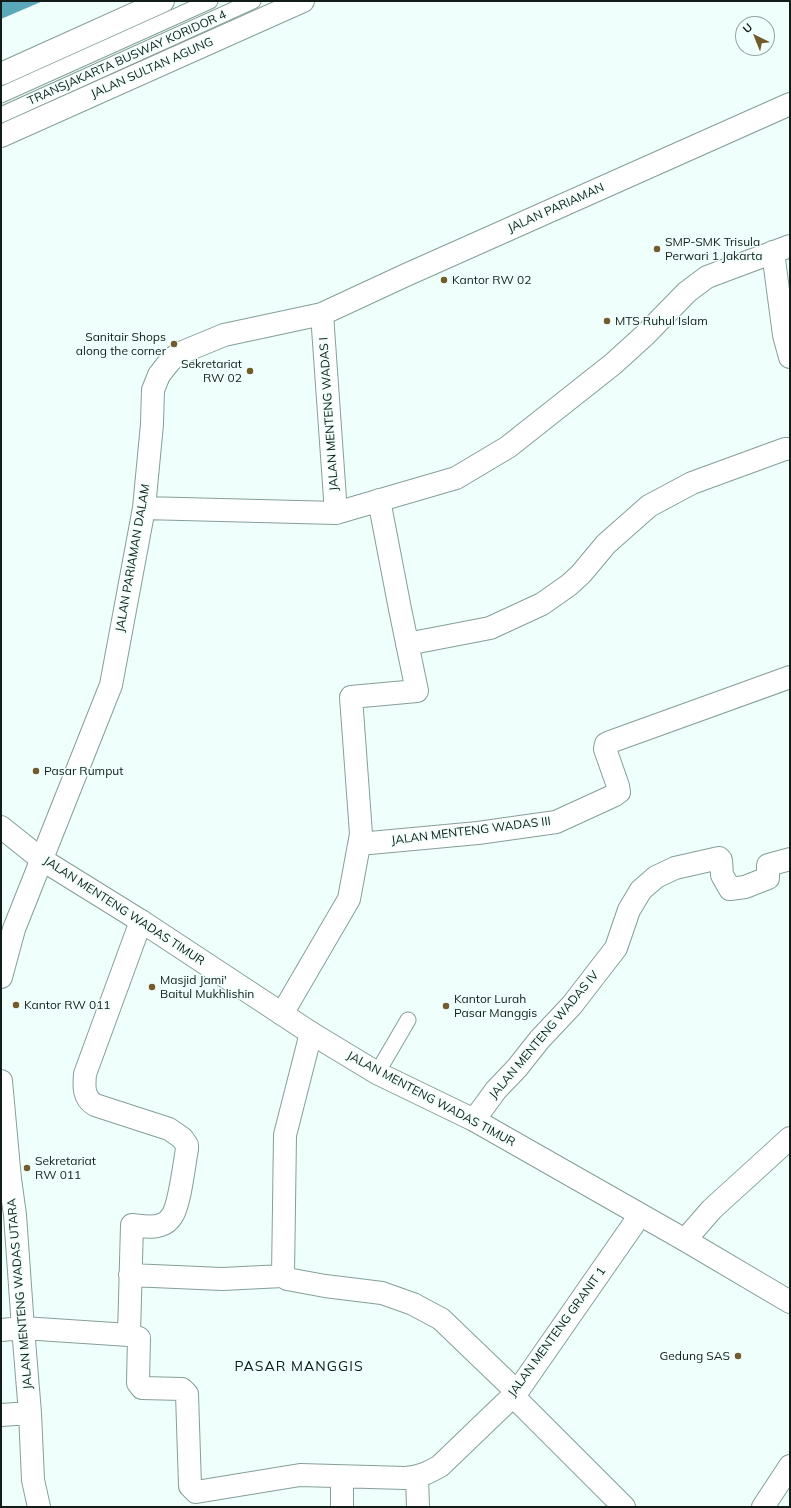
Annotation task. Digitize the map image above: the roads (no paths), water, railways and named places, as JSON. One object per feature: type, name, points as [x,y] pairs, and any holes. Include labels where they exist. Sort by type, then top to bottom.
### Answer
[{"type":"street","points":[[1,74],[163,1]]},
{"type":"street","name":"JALAN SULTAN AGUNG","points":[[1,136],[303,1]]},
{"type":"street","name":"JALAN PARIAMAN","points":[[322,314],[790,104]]},
{"type":"street","points":[[144,508],[336,513],[456,478],[501,451],[613,364],[645,335],[687,292],[707,277],[782,249],[784,336],[790,357]]},
{"type":"street","name":"JALAN PARIAMAN DALAM","points":[[41,859],[111,685],[144,508],[152,424],[153,390],[159,375],[170,361],[178,354],[224,335],[322,314]]},
{"type":"street","name":"JALAN MENTENG WADAS I","points":[[322,314],[336,513]]},
{"type":"street","points":[[407,644],[490,628],[542,604],[569,585],[581,574],[606,544],[649,506],[692,483],[785,448],[790,449]]},
{"type":"street","points":[[282,1014],[349,899],[361,834],[351,697],[417,691],[379,500]]},
{"type":"street","name":"JALAN MENTENG WADAS III","points":[[359,844],[478,833],[556,822],[619,792],[605,749],[606,744],[790,677]]},
{"type":"street","name":"JALAN MENTENG WADAS TIMUR","points":[[1,827],[41,859],[141,921],[311,1033],[377,1073],[474,1120],[685,1240],[790,1302]]},
{"type":"street","name":"JALAN MENTENG WADAS IV","points":[[474,1120],[496,1090],[572,1005],[611,955],[616,948],[629,910],[641,890],[656,877],[675,868],[719,858],[721,860],[722,875],[730,889],[745,887],[768,878],[768,865],[790,859]]},
{"type":"street","points":[[1,977],[14,929],[41,859]]},
{"type":"street","points":[[1,1330],[23,1328],[129,1335],[132,1225],[148,1227],[157,1226],[167,1222],[172,1216],[177,1205],[187,1145],[182,1138],[169,1129],[89,1102],[84,1085],[86,1074],[141,921]]},
{"type":"street","points":[[283,1276],[285,1135],[311,1033]]},
{"type":"street","name":"JALAN MENTENG WADAS UTARA","points":[[1,1081],[5,1179],[15,1214],[30,1413],[33,1480],[39,1507]]},
{"type":"street","points":[[685,1240],[712,1210],[790,1138]]},
{"type":"street","name":"JALAN MENTENG GRANIT 1","points":[[129,1335],[139,1338],[138,1383],[142,1388],[182,1389],[187,1394],[190,1486],[196,1492],[300,1475],[342,1477],[417,1477],[428,1474],[440,1466],[515,1394],[640,1215]]},
{"type":"street","points":[[130,1275],[222,1279],[283,1276],[287,1279],[325,1286],[382,1293],[413,1304],[441,1319],[624,1507]]},
{"type":"street","points":[[1,1415],[30,1413]]},
{"type":"street","points":[[765,1506],[790,1466]]},
{"type":"street","points":[[342,1477],[342,1507]]},
{"type":"street","points":[[417,1477],[418,1507]]},
{"type":"lane","name":"TRANSJAKARTA BUSWAY KORIDOR 4","points":[[1,95],[210,1]]},
{"type":"lane","name":"TRANSJAKARTA BUSWAY KORIDOR 4","points":[[1,115],[253,1]]},
{"type":"lane","points":[[377,1073],[408,1020]]},
{"type":"water","points":[[1,1],[43,1],[1,19]]},
{"type":"place","name":"SMP-SMK Trisula Perwari 1 Jakarta","points":[[657,249]]},
{"type":"place","name":"Kantor RW 02","points":[[444,280]]},
{"type":"place","name":"MTS Ruhul Islam","points":[[607,321]]},
{"type":"place","name":"Sanitair Shops along the corner","points":[[174,344]]},
{"type":"place","name":"Sekretariat RW 02","points":[[250,371]]},
{"type":"place","name":"Pasar Rumput","points":[[36,771]]},
{"type":"place","name":"Masjid Jami' Baitul Mukhlishin","points":[[152,987]]},
{"type":"place","name":"Kantor RW 011","points":[[16,1005]]},
{"type":"place","name":"Kantor Lurah Pasar Manggis","points":[[446,1006]]},
{"type":"place","name":"Sekretariat RW 011","points":[[27,1168]]},
{"type":"place","name":"Gedung SAS","points":[[738,1356]]},
{"type":"district","name":"PASAR MANGGIS","points":[[299,1367]]}]
